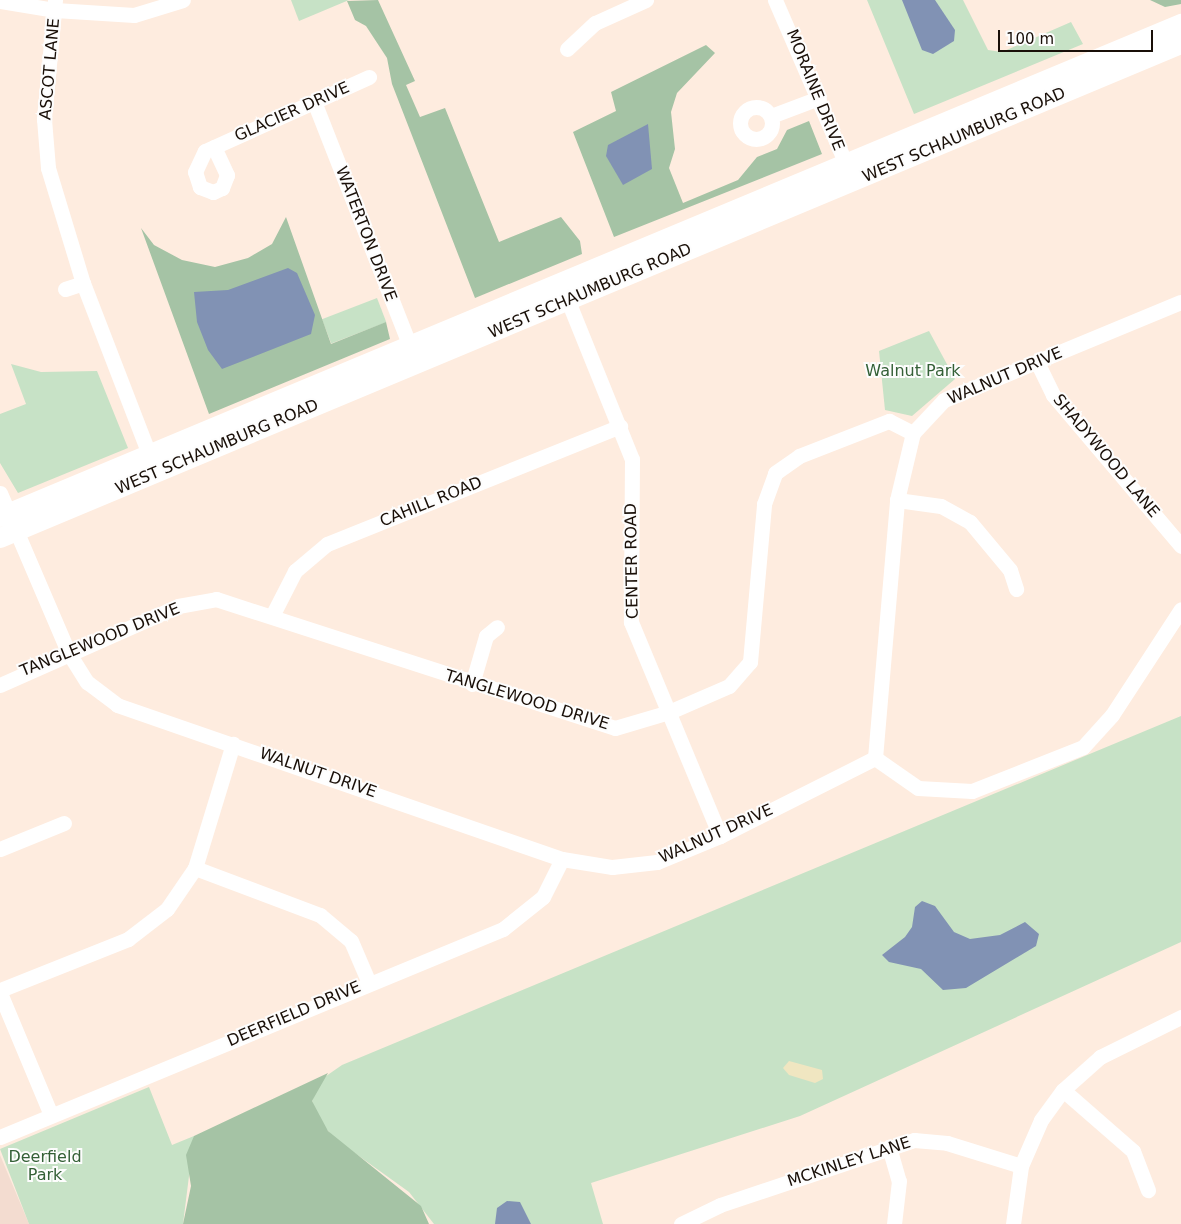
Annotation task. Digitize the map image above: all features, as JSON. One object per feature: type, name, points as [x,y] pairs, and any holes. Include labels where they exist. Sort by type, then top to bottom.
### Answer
[{"type":"main road","name":"WEST SCHAUMBURG ROAD","points":[[7,525],[850,172],[1181,24]]},
{"type":"main road","name":"WEST SCHAUMBURG ROAD","points":[[850,172],[1181,44]]},
{"type":"street","points":[[0,1],[55,5],[134,15],[183,0]]},
{"type":"street","points":[[567,48],[595,22],[646,0]]},
{"type":"street","name":"MORAINE DRIVE","points":[[775,0],[850,172]]},
{"type":"street","name":"ASCOT LANE","points":[[55,5],[44,119],[48,168],[84,283],[153,463]]},
{"type":"street","name":"GLACIER DRIVE","points":[[214,147],[315,104],[369,77]]},
{"type":"street","points":[[771,116],[819,98]]},
{"type":"street","name":"WATERTON DRIVE","points":[[315,104],[413,354]]},
{"type":"street","points":[[65,289],[84,283]]},
{"type":"street","name":"CENTER ROAD","points":[[564,292],[632,459],[631,622],[720,836]]},
{"type":"street","name":"WALNUT DRIVE","points":[[0,493],[7,525],[68,652],[87,682],[117,704],[562,859],[612,866],[657,862],[720,836],[875,758],[897,500],[913,433],[944,400],[1180,305]]},
{"type":"street","name":"SHADYWOOD LANE","points":[[1037,362],[1053,394],[1181,546]]},
{"type":"street","name":"TANGLEWOOD DRIVE","points":[[0,685],[68,652],[178,606],[216,599],[272,616],[472,684],[615,728],[669,712],[729,686],[750,662],[764,504],[775,474],[799,456],[889,422],[913,433]]},
{"type":"street","name":"CAHILL ROAD","points":[[272,616],[295,571],[326,544],[620,426]]},
{"type":"street","points":[[897,500],[941,506],[970,522],[1010,570],[1016,589]]},
{"type":"street","points":[[875,758],[918,788],[972,791],[1083,747],[1112,715],[1181,609]]},
{"type":"street","points":[[472,684],[486,636],[497,627]]},
{"type":"street","points":[[52,1115],[0,991],[128,939],[168,909],[194,868],[234,744]]},
{"type":"street","points":[[0,849],[64,823]]},
{"type":"street","name":"DEERFIELD DRIVE","points":[[0,1137],[503,929],[543,897],[562,859]]},
{"type":"street","points":[[194,868],[320,915],[351,941],[369,983]]},
{"type":"street","points":[[1013,1224],[1020,1166],[1042,1120],[1063,1090],[1100,1057],[1181,1017]]},
{"type":"street","points":[[1063,1090],[1133,1150],[1148,1190]]},
{"type":"street","name":"MCKINLEY LANE","points":[[682,1224],[720,1205],[914,1140],[947,1143],[1020,1166]]},
{"type":"street","points":[[889,1147],[899,1181],[894,1224]]},
{"type":"shaded area","points":[[0,1155],[24,1212],[29,1224],[0,1224]]},
{"type":"green space","points":[[291,0],[349,0],[299,21]]},
{"type":"green space","points":[[378,0],[415,81],[406,85],[420,117],[445,108],[499,242],[561,217],[580,241],[582,254],[475,298],[392,84],[387,58],[366,26],[355,20],[347,1]]},
{"type":"green space","points":[[867,0],[963,0],[988,50],[1002,52],[1071,22],[1083,44],[914,114]]},
{"type":"green space","points":[[1150,0],[1181,0],[1181,4],[1165,7]]},
{"type":"green space","points":[[706,45],[715,53],[677,93],[671,112],[675,149],[669,168],[683,203],[738,180],[757,157],[777,149],[787,130],[809,121],[822,154],[614,237],[573,132],[616,111],[611,92]]},
{"type":"green space","points":[[286,217],[331,344],[386,322],[390,339],[209,414],[141,228],[154,245],[182,260],[215,267],[248,258],[272,244]]},
{"type":"green space","points":[[377,298],[386,322],[331,343],[322,319]]},
{"type":"green space","name":"Walnut Park","points":[[929,331],[955,379],[912,416],[885,410],[879,351]]},
{"type":"green space","points":[[11,364],[41,372],[97,371],[128,448],[18,493],[0,463],[0,414],[26,404]]},
{"type":"green space","points":[[1181,716],[1181,942],[800,1116],[591,1183],[603,1224],[434,1224],[409,1192],[338,1141],[319,1122],[312,1101],[319,1081],[342,1065]]},
{"type":"green space","points":[[328,1073],[312,1101],[328,1131],[421,1206],[429,1224],[183,1224],[191,1186],[186,1155],[194,1136]]},
{"type":"green space","name":"Deerfield Park","points":[[149,1087],[172,1145],[194,1136],[183,1224],[29,1224],[0,1149]]},
{"type":"sand","points":[[789,1061],[822,1070],[823,1079],[815,1083],[789,1075],[783,1068]]},
{"type":"water","points":[[902,0],[935,0],[955,30],[954,41],[933,54],[922,50]]},
{"type":"water","points":[[648,124],[652,169],[623,185],[606,156],[608,145]]},
{"type":"water","points":[[288,268],[297,273],[315,315],[311,334],[222,369],[208,350],[197,322],[194,292],[228,290]]},
{"type":"water","points":[[922,901],[935,906],[954,932],[970,939],[1000,935],[1025,922],[1039,934],[1036,946],[966,988],[943,990],[921,969],[889,962],[882,955],[905,937],[912,927],[915,907]]},
{"type":"water","points":[[507,1201],[520,1202],[531,1224],[495,1224],[497,1208]]}]
